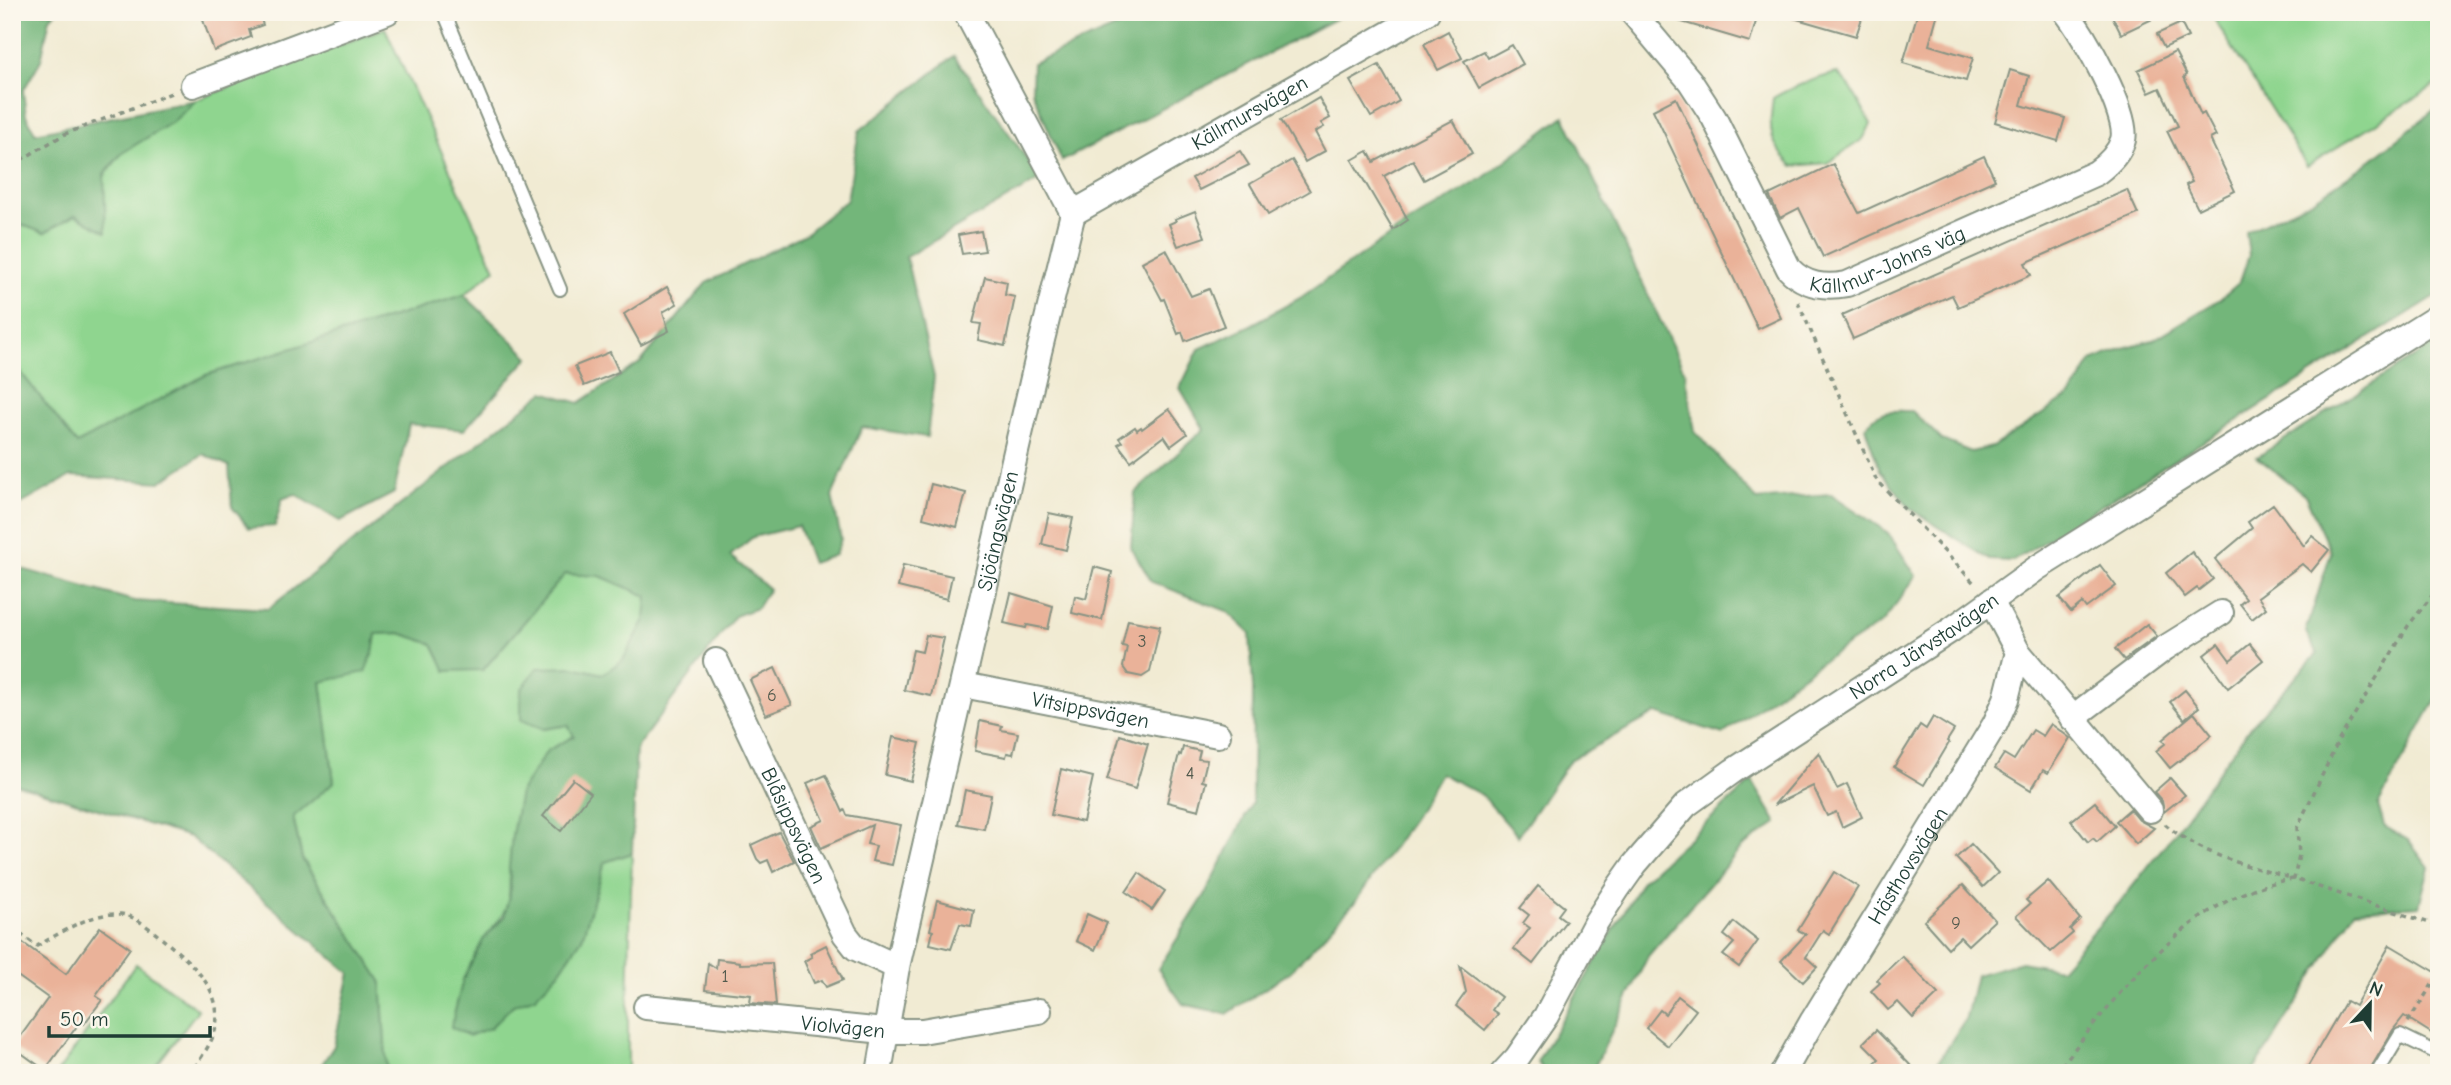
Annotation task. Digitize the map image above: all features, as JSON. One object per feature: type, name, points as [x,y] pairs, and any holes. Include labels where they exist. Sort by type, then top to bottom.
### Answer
[{"type":"street","points":[[193,85],[387,12]]},
{"type":"street","points":[[966,12],[1073,213]]},
{"type":"street","name":"Källmursvägen","points":[[1073,213],[1427,12]]},
{"type":"street","name":"Källmur-Johns väg","points":[[1632,12],[1690,81],[1714,118],[1789,269],[1798,278],[1831,287],[1847,284],[2096,173],[2111,161],[2123,141],[2121,112],[2082,33],[2066,12]]},
{"type":"street","name":"Sjöängsvägen","points":[[879,1073],[884,1031],[897,967],[1073,213]]},
{"type":"street","name":"Norra Järvstavägen","points":[[1503,1073],[1517,1058],[1546,1016],[1596,922],[1629,872],[1686,805],[1732,771],[1941,637],[2049,561],[2439,316]]},
{"type":"street","points":[[1991,601],[2018,652],[2150,810]]},
{"type":"street","points":[[2073,718],[2165,648],[2221,613]]},
{"type":"street","name":"Hästhovsvägen","points":[[1783,1073],[1995,724],[2006,699],[2018,652]]},
{"type":"street","name":"Blåsippsvägen","points":[[716,661],[845,934],[856,948],[897,967]]},
{"type":"street","name":"Vitsippsvägen","points":[[963,685],[1218,735]]},
{"type":"street","name":"Violvägen","points":[[646,1007],[884,1031],[922,1031],[1039,1011]]},
{"type":"lane","points":[[444,12],[560,289]]},
{"type":"lane","points":[[2377,1073],[2400,1035],[2439,1054]]},
{"type":"path","points":[[12,165],[65,134],[193,85]]},
{"type":"path","points":[[1789,269],[1796,299],[1876,479],[1991,601]]},
{"type":"path","points":[[2294,879],[2299,855],[2297,828],[2339,740],[2408,626],[2439,587]]},
{"type":"path","points":[[2150,810],[2175,832],[2217,856],[2439,926]]},
{"type":"path","points":[[2056,1073],[2126,984],[2191,925],[2240,894],[2271,882],[2294,879]]},
{"type":"path","points":[[12,928],[37,946],[89,918],[125,914],[146,926],[186,958],[204,976],[217,1014],[215,1033],[191,1073]]},
{"type":"path","points":[[2400,1035],[2439,974]]},
{"type":"green space","points":[[12,12],[56,12],[50,18],[41,60],[23,91],[26,115],[35,133],[196,100],[174,121],[122,153],[104,174],[106,232],[75,215],[44,233],[17,223],[12,229]]},
{"type":"green space","points":[[1152,12],[1348,12],[1062,161],[1032,91],[1033,63]]},
{"type":"green space","points":[[2439,12],[2439,83],[2307,166],[2211,14]]},
{"type":"green space","points":[[385,28],[495,269],[464,295],[206,375],[77,444],[12,361],[12,229],[17,223],[44,233],[75,215],[122,153],[174,121],[196,100]]},
{"type":"green space","points":[[954,56],[1041,179],[906,257],[934,377],[927,437],[862,427],[832,496],[841,539],[835,555],[812,563],[798,526],[753,537],[730,556],[769,589],[757,608],[735,616],[636,748],[632,853],[605,862],[582,938],[559,972],[535,997],[513,1005],[490,1028],[469,1036],[451,1027],[463,979],[483,940],[504,917],[511,888],[509,868],[512,835],[520,792],[547,751],[574,736],[568,725],[544,729],[521,720],[521,690],[537,668],[573,667],[603,674],[623,660],[645,620],[647,596],[600,576],[565,574],[483,670],[446,671],[433,644],[400,633],[376,634],[373,653],[365,672],[321,682],[334,782],[293,817],[302,859],[381,981],[387,1073],[316,1073],[334,1046],[350,973],[190,837],[12,783],[12,566],[134,601],[268,609],[544,392],[579,403],[641,362],[706,283],[805,234],[847,200],[859,131]]},
{"type":"green space","points":[[1837,73],[1851,88],[1871,124],[1863,139],[1827,163],[1793,166],[1779,150],[1772,135],[1773,98],[1804,83]]},
{"type":"green space","points":[[2439,106],[2439,294],[2013,561],[1990,560],[1911,509],[1880,470],[1865,427],[1876,416],[1891,411],[1912,411],[1942,440],[1971,452],[1992,447],[2071,395],[2092,361],[2123,348],[2153,340],[2220,299],[2240,282],[2249,255],[2246,232],[2311,201],[2365,165]]},
{"type":"green space","points":[[1564,116],[1685,373],[1695,432],[1757,500],[1831,494],[1888,533],[1916,576],[1883,622],[1818,664],[1723,734],[1656,713],[1570,760],[1518,836],[1482,795],[1440,773],[1415,816],[1355,902],[1290,972],[1227,1014],[1183,1004],[1158,969],[1205,895],[1252,803],[1253,688],[1250,633],[1227,611],[1152,582],[1131,548],[1135,493],[1204,429],[1180,388],[1199,349],[1300,298],[1402,227],[1483,178]]},
{"type":"green space","points":[[464,295],[529,357],[464,430],[409,424],[394,493],[340,521],[295,494],[282,499],[275,526],[249,528],[232,507],[229,466],[203,454],[160,482],[71,476],[12,509],[12,361],[77,444],[206,375]]},
{"type":"green space","points":[[2439,341],[2439,694],[2378,805],[2384,826],[2408,840],[2429,868],[2419,906],[2355,910],[2252,1073],[1931,1073],[1966,1018],[1976,975],[2021,962],[2060,969],[2121,901],[2175,832],[2251,726],[2317,654],[2306,632],[2331,552],[2305,495],[2257,457]]},
{"type":"green space","points":[[565,574],[600,576],[647,596],[645,620],[623,660],[603,674],[573,667],[544,729],[569,725],[574,736],[547,751],[509,868],[510,891],[506,907],[503,915],[483,940],[490,1028],[513,1005],[535,997],[582,938],[605,862],[632,853],[628,1073],[387,1073],[381,981],[302,858],[293,816],[334,782],[321,682],[373,653],[376,634],[400,633],[433,644],[483,670]]},
{"type":"green space","points":[[1752,781],[1777,823],[1742,847],[1648,956],[1595,1066],[1602,1073],[1546,1073],[1537,1062],[1642,881]]},
{"type":"green space","points":[[136,964],[198,1010],[151,1073],[57,1073]]},
{"type":"building","points":[[224,12],[258,12],[263,25],[249,30],[251,37],[214,51],[203,20]]},
{"type":"building","points":[[1666,12],[1736,12],[1757,18],[1750,42],[1665,17]]},
{"type":"building","points":[[1791,12],[1864,12],[1856,36],[1790,17]]},
{"type":"building","points":[[1918,12],[1937,16],[1929,45],[1973,58],[1966,81],[1903,63]]},
{"type":"building","points":[[2110,12],[2167,12],[2121,34]]},
{"type":"building","points":[[2181,23],[2188,37],[2164,48],[2157,34]]},
{"type":"building","points":[[1448,31],[1462,58],[1438,70],[1424,44]]},
{"type":"building","points":[[1512,45],[1523,64],[1479,88],[1464,61],[1484,51],[1488,58]]},
{"type":"building","points":[[2175,52],[2187,75],[2184,77],[2201,115],[2204,113],[2216,136],[2210,139],[2235,191],[2198,209],[2186,185],[2192,182],[2167,131],[2178,126],[2160,88],[2149,93],[2138,70]]},
{"type":"building","points":[[1379,65],[1399,101],[1371,117],[1350,81]]},
{"type":"building","points":[[2010,70],[2029,76],[2021,105],[2065,118],[2058,141],[1995,122]]},
{"type":"building","points":[[1319,98],[1330,118],[1321,123],[1324,127],[1315,132],[1325,151],[1305,162],[1281,120]]},
{"type":"building","points":[[1676,98],[1781,318],[1758,329],[1653,110]]},
{"type":"building","points":[[1453,120],[1472,154],[1424,180],[1413,160],[1384,176],[1408,220],[1393,230],[1352,160],[1368,151],[1374,162]]},
{"type":"building","points":[[1240,151],[1249,165],[1199,190],[1192,178]]},
{"type":"building","points":[[1984,156],[1995,180],[1823,257],[1799,208],[1780,218],[1769,195],[1833,164],[1859,213]]},
{"type":"building","points":[[1292,160],[1310,191],[1268,215],[1250,184]]},
{"type":"building","points":[[2127,190],[2138,214],[2025,263],[2031,275],[1958,307],[1952,295],[1853,339],[1842,315]]},
{"type":"building","points":[[1195,211],[1205,237],[1178,246],[1169,224]]},
{"type":"building","points":[[981,231],[985,251],[962,254],[958,235]]},
{"type":"building","points":[[1166,249],[1191,296],[1209,289],[1224,326],[1185,341],[1182,332],[1178,334],[1164,299],[1162,300],[1142,262]]},
{"type":"building","points":[[985,277],[1007,282],[1005,295],[1015,297],[1005,346],[978,340],[981,324],[973,323]]},
{"type":"building","points":[[667,287],[677,304],[663,312],[669,331],[641,345],[624,314]]},
{"type":"building","points":[[610,352],[619,372],[584,386],[575,366]]},
{"type":"building","points":[[1169,409],[1187,434],[1171,446],[1164,436],[1131,461],[1118,444],[1122,442],[1119,438],[1135,427],[1137,430],[1141,427],[1142,429]]},
{"type":"building","points":[[931,484],[966,493],[957,527],[923,518]]},
{"type":"building","points":[[2273,504],[2304,546],[2312,536],[2329,550],[2311,572],[2302,564],[2258,597],[2266,608],[2252,619],[2240,604],[2246,599],[2215,559],[2252,528],[2248,522]]},
{"type":"building","points":[[1049,513],[1073,518],[1066,550],[1042,544]]},
{"type":"building","points":[[2192,552],[2213,579],[2185,597],[2166,573]]},
{"type":"building","points":[[903,565],[952,576],[947,599],[898,587]]},
{"type":"building","points":[[2100,565],[2116,586],[2086,608],[2082,603],[2071,612],[2059,598]]},
{"type":"building","points":[[1094,567],[1112,572],[1102,620],[1072,613],[1075,596],[1086,599]]},
{"type":"building","points":[[1011,593],[1053,606],[1048,629],[1004,623]]},
{"type":"building","points":[[1128,620],[1160,626],[1150,672],[1142,677],[1128,674],[1123,667],[1127,647],[1122,646]]},
{"type":"building","points":[[2147,624],[2157,636],[2124,660],[2115,649]]},
{"type":"building","points":[[926,635],[944,638],[931,696],[904,690],[913,650],[922,652]]},
{"type":"building","points":[[2218,644],[2230,660],[2250,644],[2263,660],[2228,688],[2204,655]]},
{"type":"building","points":[[775,668],[792,705],[766,715],[750,680]]},
{"type":"building","points":[[2185,690],[2199,707],[2184,719],[2170,702]]},
{"type":"building","points":[[2194,713],[2212,735],[2170,768],[2156,751],[2166,743],[2162,740]]},
{"type":"building","points":[[1933,717],[1954,730],[1924,785],[1894,767],[1920,725],[1926,729]]},
{"type":"building","points":[[980,721],[1002,726],[1001,730],[1018,733],[1013,754],[1007,753],[1006,757],[975,751]]},
{"type":"building","points":[[2051,724],[2070,738],[2048,773],[2043,770],[2031,790],[1995,768],[2004,754],[2014,760],[2033,730],[2043,736]]},
{"type":"building","points":[[1120,735],[1148,744],[1135,789],[1107,780]]},
{"type":"building","points":[[893,737],[920,743],[911,781],[885,775]]},
{"type":"building","points":[[1183,747],[1200,751],[1198,759],[1207,760],[1202,781],[1206,782],[1199,810],[1167,802]]},
{"type":"building","points":[[1819,752],[1837,789],[1847,784],[1862,817],[1842,827],[1836,812],[1827,816],[1813,786],[1774,805]]},
{"type":"building","points":[[1061,769],[1093,777],[1083,822],[1051,815]]},
{"type":"building","points":[[826,775],[843,812],[845,810],[847,815],[901,825],[892,865],[872,861],[876,846],[867,844],[872,825],[821,848],[811,826],[824,820],[807,783]]},
{"type":"building","points":[[2170,778],[2185,795],[2164,812],[2162,801],[2154,792]]},
{"type":"building","points":[[573,779],[591,793],[561,831],[543,816]]},
{"type":"building","points":[[965,790],[991,795],[984,829],[958,824]]},
{"type":"building","points":[[2095,802],[2115,826],[2097,842],[2093,838],[2088,842],[2071,821]]},
{"type":"building","points":[[2130,809],[2139,820],[2154,828],[2136,844],[2116,821]]},
{"type":"building","points":[[779,832],[794,861],[773,872],[768,860],[761,863],[757,859],[751,845]]},
{"type":"building","points":[[1971,844],[1998,873],[1983,887],[1956,858]]},
{"type":"building","points":[[1834,872],[1858,887],[1829,934],[1823,930],[1806,957],[1817,967],[1803,982],[1781,961],[1806,934],[1798,930]]},
{"type":"building","points":[[1139,873],[1165,891],[1152,910],[1126,892]]},
{"type":"building","points":[[2048,881],[2080,919],[2070,929],[2073,933],[2051,952],[2016,916],[2030,904],[2026,900]]},
{"type":"building","points":[[1963,885],[1995,920],[1968,945],[1960,937],[1948,948],[1924,921]]},
{"type":"building","points":[[1538,886],[1564,907],[1558,915],[1566,921],[1533,964],[1514,949],[1530,928],[1523,923],[1529,915],[1520,908]]},
{"type":"building","points":[[937,900],[974,910],[971,926],[960,924],[951,949],[930,944],[933,931],[930,930]]},
{"type":"building","points":[[1087,914],[1107,923],[1095,950],[1076,941]]},
{"type":"building","points":[[1734,922],[1758,941],[1739,967],[1723,955],[1734,943],[1724,935]]},
{"type":"building","points":[[100,927],[130,948],[96,996],[102,1000],[84,1024],[80,1022],[45,1070],[13,1047],[48,998],[12,972],[12,935],[66,974]]},
{"type":"building","points":[[826,945],[843,980],[826,987],[822,980],[814,983],[804,961],[812,957],[810,953]]},
{"type":"building","points":[[2390,945],[2439,974],[2439,1038],[2404,1016],[2368,1073],[2304,1073],[2346,1001],[2355,1006]]},
{"type":"building","points":[[1902,956],[1938,994],[1913,1018],[1898,1002],[1888,1010],[1871,991],[1880,983],[1877,980]]},
{"type":"building","points":[[717,959],[740,964],[772,963],[776,1005],[750,1003],[751,995],[705,990],[708,963],[716,968]]},
{"type":"building","points":[[1460,966],[1501,997],[1492,1010],[1498,1014],[1485,1030],[1456,1006],[1466,992]]},
{"type":"building","points":[[1678,996],[1696,1010],[1668,1046],[1646,1028],[1660,1010],[1665,1014]]},
{"type":"building","points":[[1876,1030],[1918,1073],[1864,1073],[1879,1059],[1863,1043]]}]
